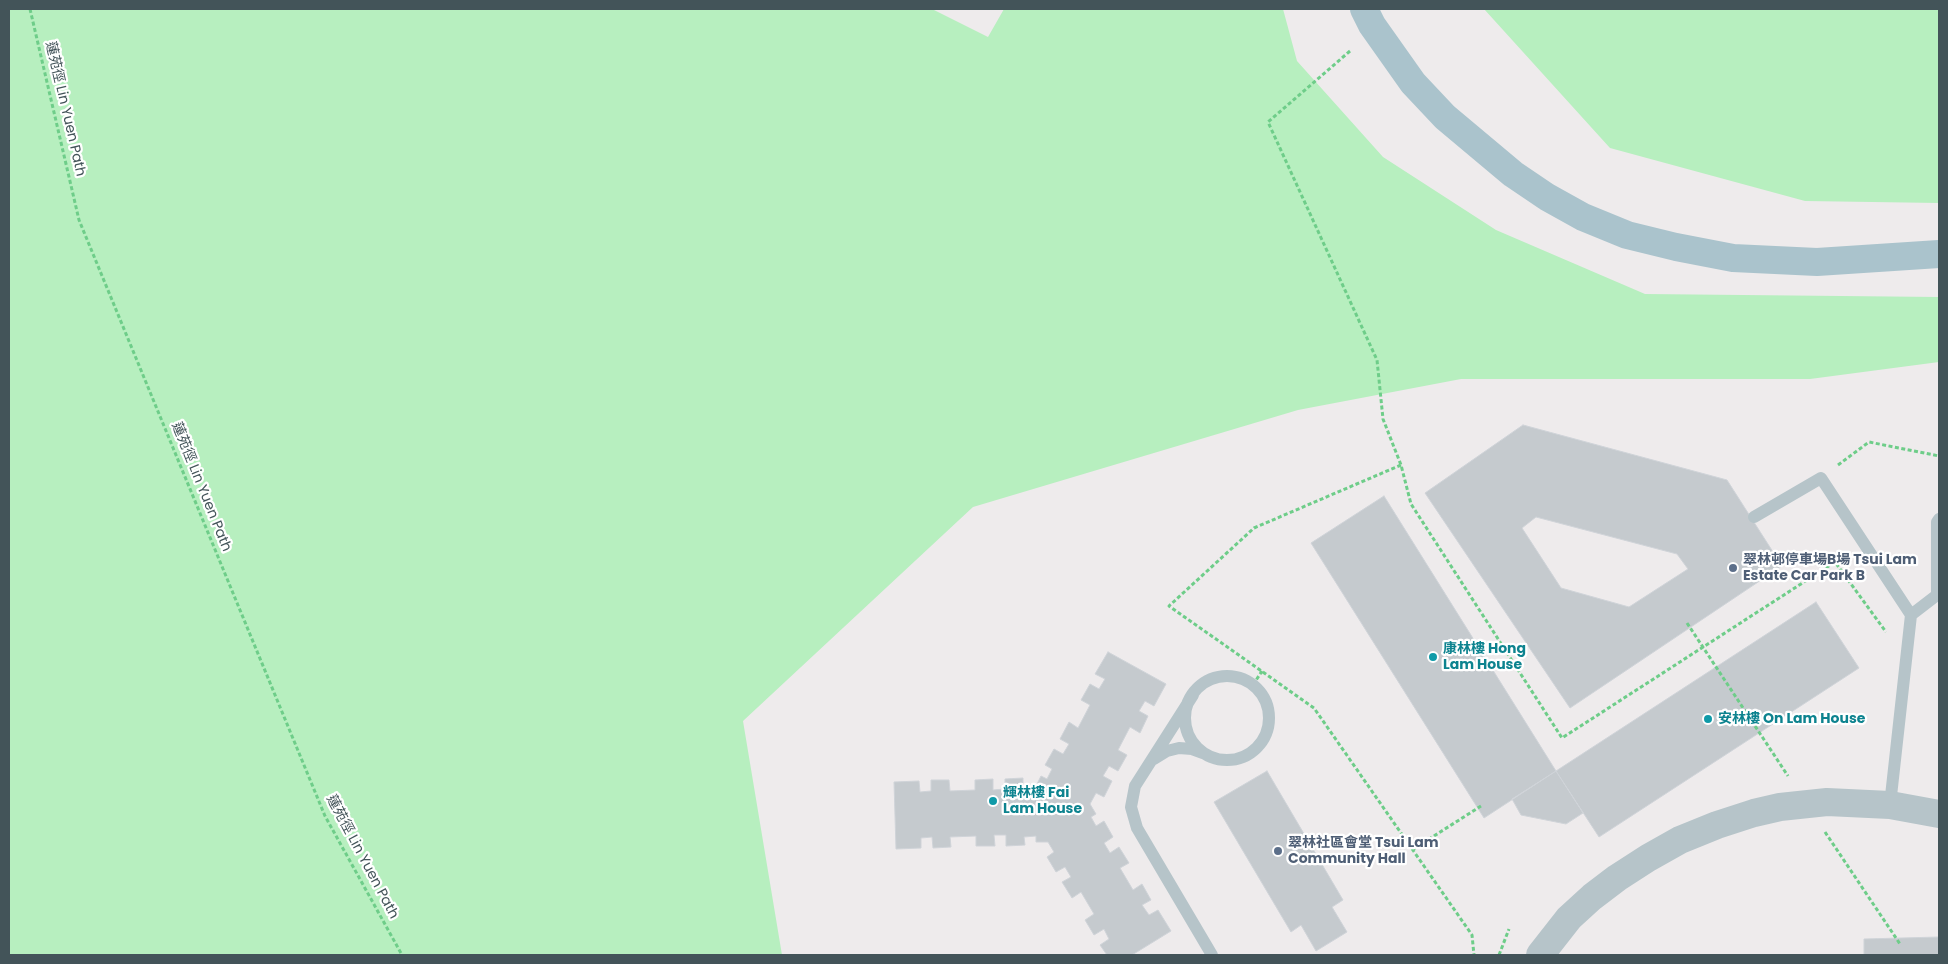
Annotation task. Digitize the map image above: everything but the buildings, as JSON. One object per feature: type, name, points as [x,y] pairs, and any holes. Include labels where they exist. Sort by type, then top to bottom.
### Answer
[{"type":"main road","points":[[1364,9],[1372,26],[1413,83],[1444,117],[1512,174],[1547,197],[1583,217],[1627,235],[1733,258],[1818,262],[1939,254]]},
{"type":"street","points":[[1540,955],[1569,918],[1592,897],[1648,858],[1680,840],[1726,822],[1780,807],[1827,802],[1890,805],[1939,814]]},
{"type":"lane","points":[[1754,518],[1821,478],[1911,615],[1890,805]]},
{"type":"lane","points":[[1911,615],[1937,595],[1937,522],[1939,519]]},
{"type":"lane","points":[[1151,762],[1160,754],[1178,748],[1192,749],[1219,759],[1232,760],[1246,756],[1258,747],[1266,736],[1269,722],[1268,708],[1262,695],[1252,684],[1240,678],[1227,676],[1214,678],[1202,685],[1193,695],[1135,786],[1131,799],[1132,815],[1137,828],[1212,955]]},
{"type":"lane","points":[[1193,695],[1187,707],[1187,727],[1195,745],[1205,754]]},
{"type":"path","name":"蓮苑徑 Lin Yuen Path","points":[[30,9],[79,220],[325,816],[402,955]]},
{"type":"path","points":[[1350,51],[1268,122],[1377,360],[1383,419],[1401,465],[1410,504],[1562,738],[1836,562],[1890,637]]},
{"type":"path","points":[[1821,478],[1869,442],[1939,456]]},
{"type":"path","points":[[1401,465],[1254,528],[1169,606],[1314,708],[1472,935],[1474,955]]},
{"type":"path","points":[[1686,623],[1794,784]]},
{"type":"path","points":[[1252,684],[1262,671]]},
{"type":"path","points":[[1412,850],[1481,806]]},
{"type":"path","points":[[1820,824],[1900,944]]},
{"type":"path","points":[[1499,955],[1509,929]]},
{"type":"green space","points":[[9,9],[932,9],[988,37],[1004,9],[1283,9],[1297,61],[1383,157],[1496,230],[1645,294],[1939,297],[1939,362],[1810,379],[1461,379],[1298,410],[973,507],[743,721],[782,955],[9,955]]},
{"type":"green space","points":[[1484,9],[1939,9],[1939,203],[1805,201],[1610,148]]},
{"type":"place","name":"翠林邨停車場B場 Tsui Lam Estate Car Park B","points":[[1733,568]]},
{"type":"place","name":"康林樓 Hong Lam House","points":[[1433,657]]},
{"type":"place","name":"安林樓 On Lam House","points":[[1708,719]]},
{"type":"place","name":"輝林樓 Fai Lam House","points":[[993,801]]},
{"type":"place","name":"翠林社區會堂 Tsui Lam Community Hall","points":[[1278,851]]}]
